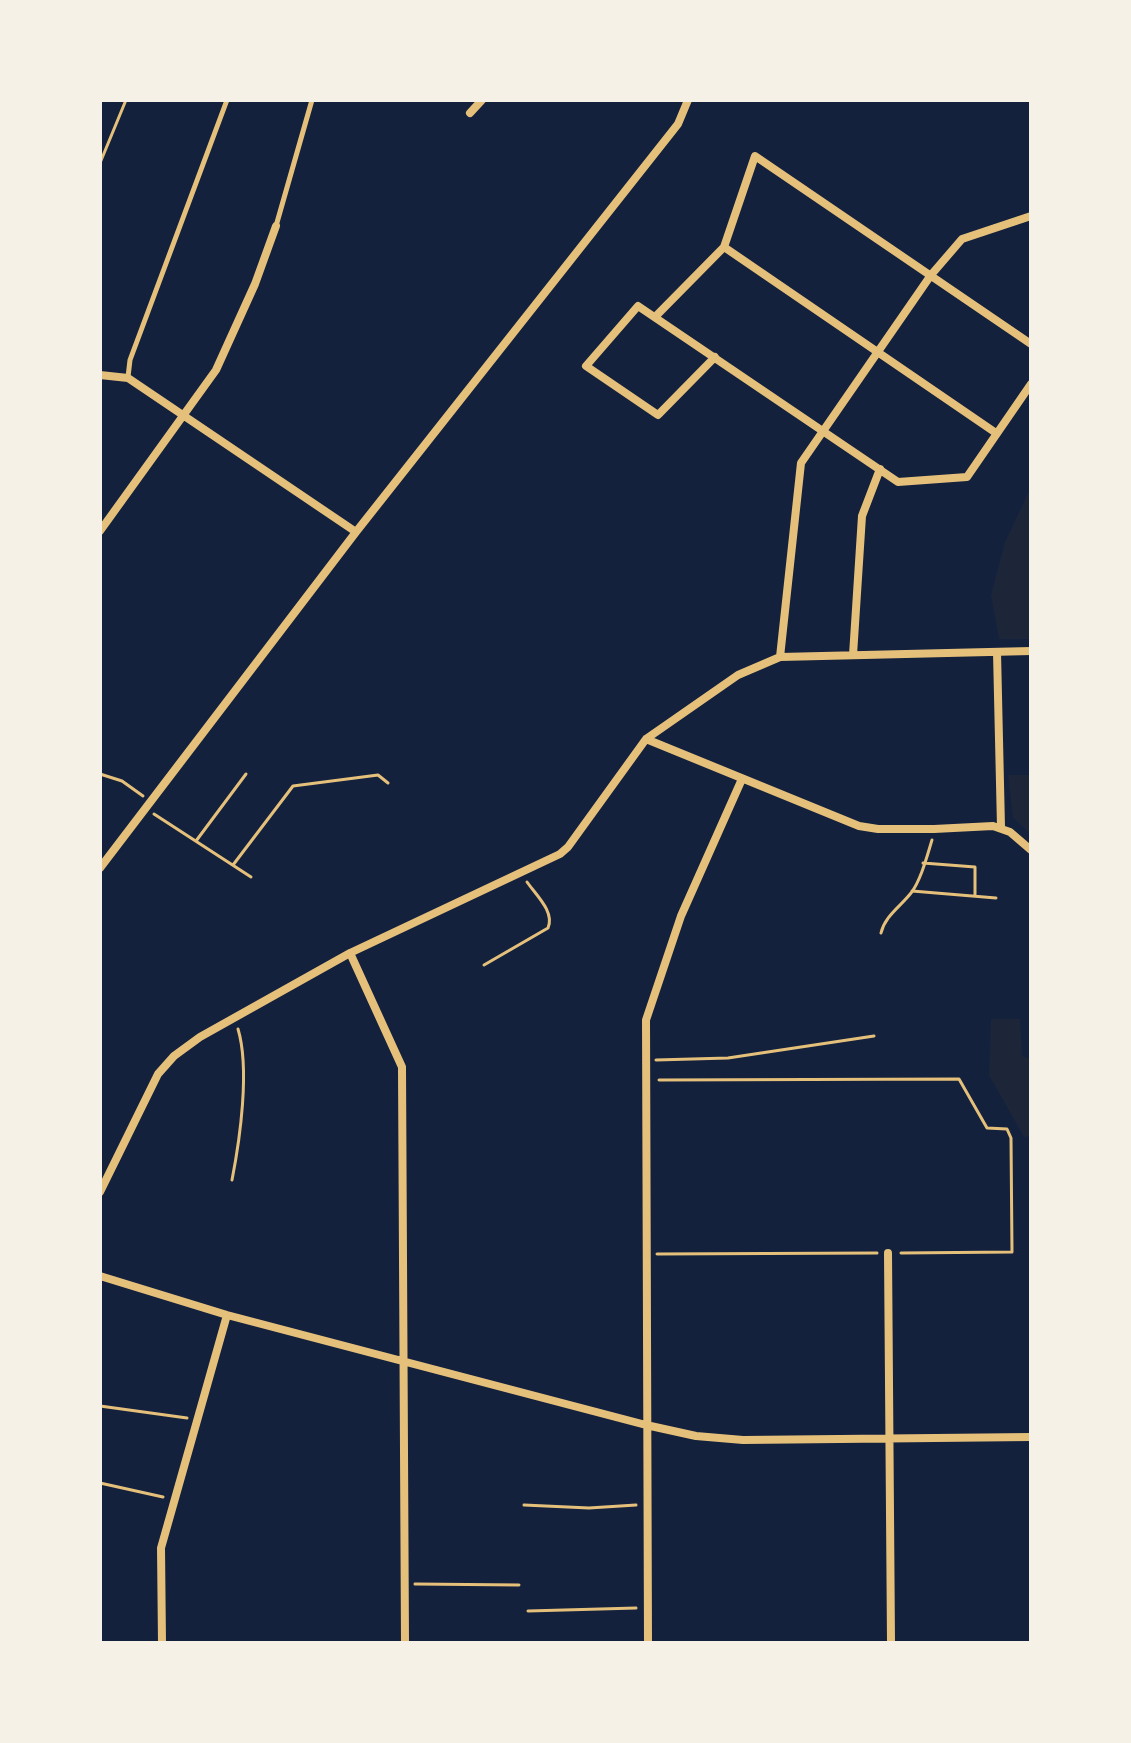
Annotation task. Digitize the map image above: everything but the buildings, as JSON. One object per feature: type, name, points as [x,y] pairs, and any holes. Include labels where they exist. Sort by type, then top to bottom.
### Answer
[{"type":"street","points":[[470,113],[482,100]]},
{"type":"street","points":[[100,868],[356,532],[678,124],[688,100]]},
{"type":"street","points":[[655,317],[724,247],[755,156],[1031,344]]},
{"type":"street","points":[[780,657],[801,463],[931,275],[962,239],[1031,216]]},
{"type":"street","points":[[100,531],[216,370],[255,284],[276,226]]},
{"type":"street","points":[[724,247],[996,433]]},
{"type":"street","points":[[715,357],[658,415],[586,366],[638,306],[715,357],[898,482],[967,477],[1031,384]]},
{"type":"street","points":[[100,375],[128,378],[356,532]]},
{"type":"street","points":[[853,655],[862,516],[880,469]]},
{"type":"street","points":[[100,1192],[158,1074],[183,1050],[350,953],[560,854],[646,739],[738,675],[780,657],[1031,651]]},
{"type":"street","points":[[997,652],[1001,827]]},
{"type":"street","points":[[646,739],[859,826],[878,829],[1001,827],[1031,850]]},
{"type":"street","points":[[648,1643],[646,1020],[681,916],[742,779]]},
{"type":"street","points":[[350,953],[402,1067],[405,1643]]},
{"type":"street","points":[[888,1253],[891,1643]]},
{"type":"street","points":[[100,1276],[227,1315],[696,1436],[743,1440],[1031,1437]]},
{"type":"street","points":[[162,1643],[161,1548],[227,1315]]},
{"type":"lane","points":[[128,378],[130,360],[227,100]]},
{"type":"lane","points":[[276,226],[312,100]]},
{"type":"path","points":[[100,163],[126,100]]},
{"type":"path","points":[[100,774],[122,781],[146,804],[251,877]]},
{"type":"path","points":[[196,841],[246,774]]},
{"type":"path","points":[[233,865],[293,786],[378,775],[388,783]]},
{"type":"path","points":[[881,933],[883,925],[912,891],[934,829]]},
{"type":"path","points":[[923,863],[975,867],[975,896]]},
{"type":"path","points":[[484,965],[548,928],[549,913],[521,873]]},
{"type":"path","points":[[912,891],[996,898]]},
{"type":"path","points":[[232,1180],[239,1143],[243,1059],[243,1044],[234,1018]]},
{"type":"path","points":[[646,1060],[728,1058],[874,1036]]},
{"type":"path","points":[[645,1255],[1012,1252],[1011,1138],[1007,1129],[987,1128],[959,1079],[646,1080]]},
{"type":"path","points":[[100,1406],[197,1420]]},
{"type":"path","points":[[100,1483],[175,1500]]},
{"type":"path","points":[[524,1505],[589,1508],[646,1505]]},
{"type":"path","points":[[405,1582],[519,1585]]},
{"type":"path","points":[[528,1611],[647,1608]]},
{"type":"shaded area","points":[[1031,487],[1031,639],[999,639],[991,595],[1005,542]]},
{"type":"shaded area","points":[[1008,775],[1031,775],[1031,834],[1013,818]]},
{"type":"shaded area","points":[[991,1019],[1020,1019],[1022,1056],[1031,1060],[1031,1136],[1024,1137],[989,1075]]}]
